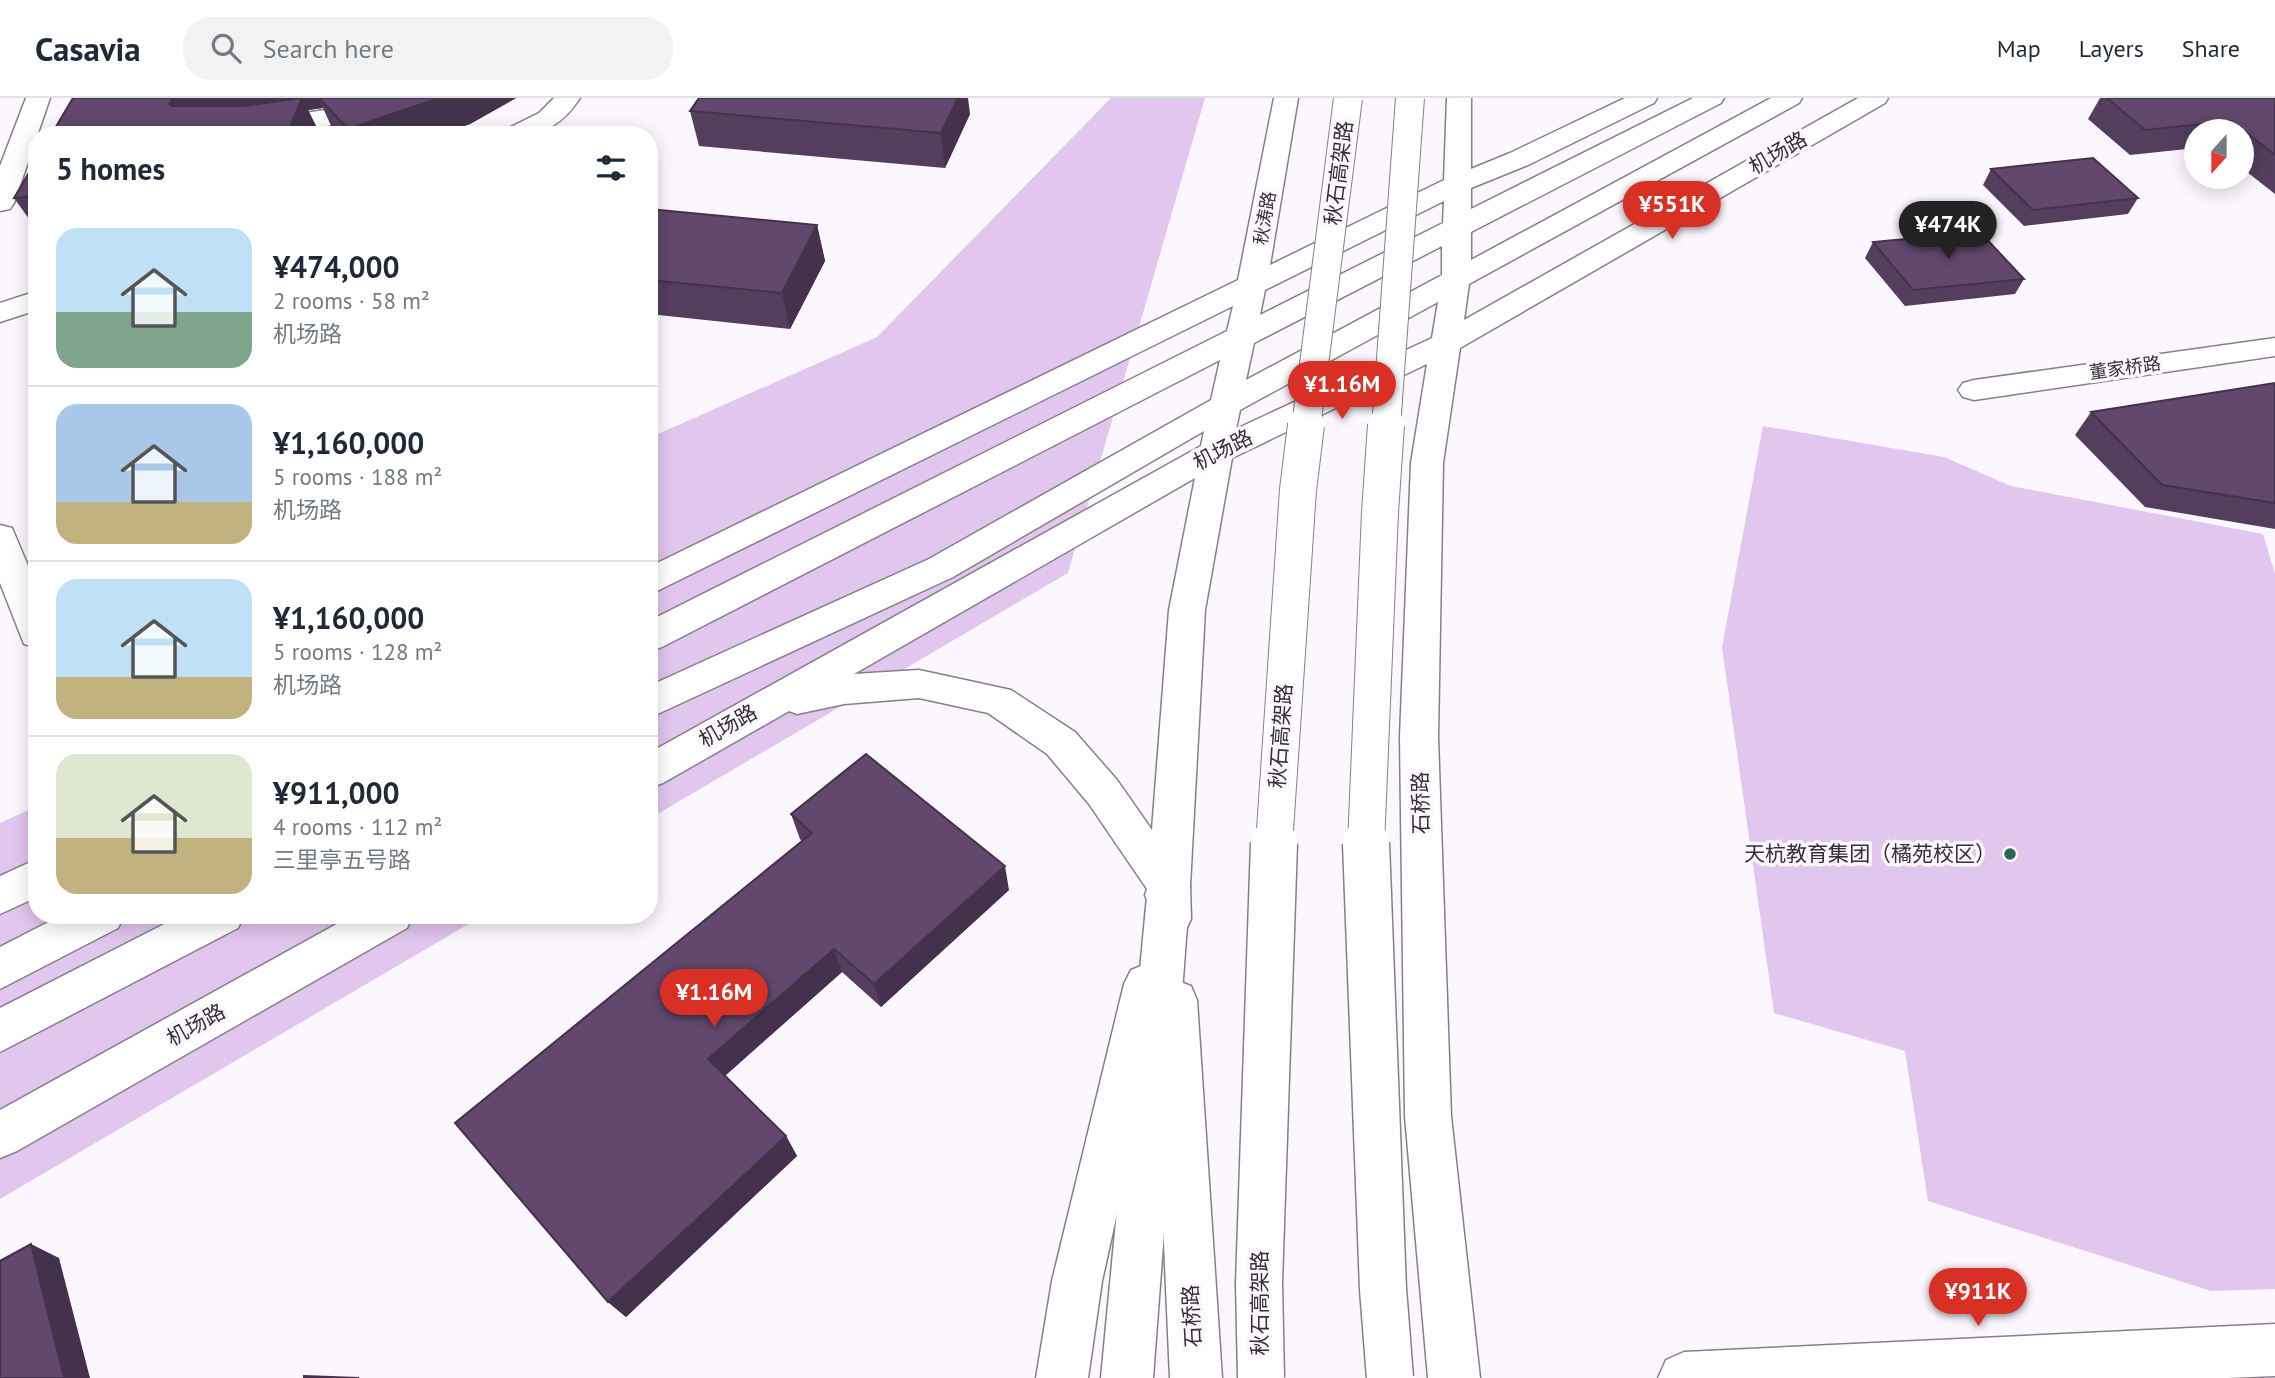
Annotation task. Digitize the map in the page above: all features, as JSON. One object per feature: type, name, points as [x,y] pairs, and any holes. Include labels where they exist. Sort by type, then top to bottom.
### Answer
[{"type":"main road","points":[[0,203],[38,98]]},
{"type":"main road","points":[[300,98],[299,104],[331,126],[411,98]]},
{"type":"main road","points":[[532,126],[548,118],[568,98]]},
{"type":"main road","name":"秋涛路","points":[[1241,337],[1286,98]]},
{"type":"main road","name":"秋石高架路","points":[[1261,1378],[1259,1283],[1275,837],[1298,490],[1348,98]]},
{"type":"main road","points":[[1390,1378],[1383,1289],[1366,846],[1380,512],[1410,98]]},
{"type":"main road","points":[[1455,229],[1459,98]]},
{"type":"main road","points":[[658,578],[1457,184],[1519,159],[1644,98]]},
{"type":"main road","points":[[658,632],[1712,98]]},
{"type":"main road","name":"机场路","points":[[658,699],[941,568],[1225,405],[1790,98]]},
{"type":"main road","name":"机场路","points":[[658,767],[1216,452],[1446,343],[1876,98]]},
{"type":"main road","name":"石桥路","points":[[1454,1378],[1429,1116],[1419,737],[1427,463],[1457,278],[1455,229]]},
{"type":"main road","points":[[0,313],[28,303]]},
{"type":"main road","name":"石桥路","points":[[1196,1378],[1169,886],[1187,610],[1225,405],[1241,337]]},
{"type":"main road","name":"董家桥路","points":[[1974,390],[2275,346]]},
{"type":"main road","points":[[0,537],[28,610]]},
{"type":"main road","points":[[761,707],[844,689],[919,684],[999,700],[1061,743],[1103,792],[1169,886],[1127,1378]]},
{"type":"main road","points":[[0,895],[28,881]]},
{"type":"main road","points":[[1062,1378],[1077,1281],[1169,886]]},
{"type":"main road","points":[[0,969],[86,924]]},
{"type":"main road","points":[[0,1031],[206,924]]},
{"type":"main road","name":"机场路","points":[[0,1135],[371,924]]},
{"type":"main road","points":[[1684,1378],[2275,1350]]},
{"type":"shaded area","points":[[1111,98],[1205,98],[1068,573],[658,814],[658,434],[877,337]]},
{"type":"shaded area","name":"天杭教育集团（橘苑校区）","points":[[1763,426],[1944,457],[2011,486],[2263,534],[2275,574],[2275,1289],[2211,1291],[1928,1201],[1905,1051],[1774,1013],[1722,647]]},
{"type":"shaded area","points":[[28,810],[28,924],[469,924],[0,1199],[0,823]]},
{"type":"building","points":[[73,98],[173,98],[169,104],[172,106],[243,106],[302,98],[291,126],[56,126]]},
{"type":"building","points":[[319,98],[439,98],[357,126],[345,126]]},
{"type":"building","points":[[699,98],[958,98],[941,133],[690,111]]},
{"type":"building","points":[[2107,98],[2275,98],[2275,155],[2254,139],[2254,119],[2184,119],[2184,126],[2145,130]]},
{"type":"building","points":[[2093,158],[2138,198],[2033,210],[1991,169]]},
{"type":"building","points":[[28,174],[28,197],[14,198]]},
{"type":"building","points":[[658,210],[817,225],[782,293],[658,281]]},
{"type":"building","points":[[1980,232],[2024,279],[1913,290],[1873,242]]},
{"type":"building","points":[[2275,383],[2275,503],[2162,485],[2091,412]]},
{"type":"building","points":[[866,754],[1005,866],[874,984],[834,949],[708,1059],[786,1136],[608,1302],[455,1123],[812,833],[791,814]]},
{"type":"building","points":[[31,1244],[64,1378],[0,1378],[0,1261]]},
{"type":"building","points":[[304,1376],[359,1378],[304,1378]]},
{"type":"place","name":"天杭教育集团（橘苑校区）","points":[[2010,854]]}]
